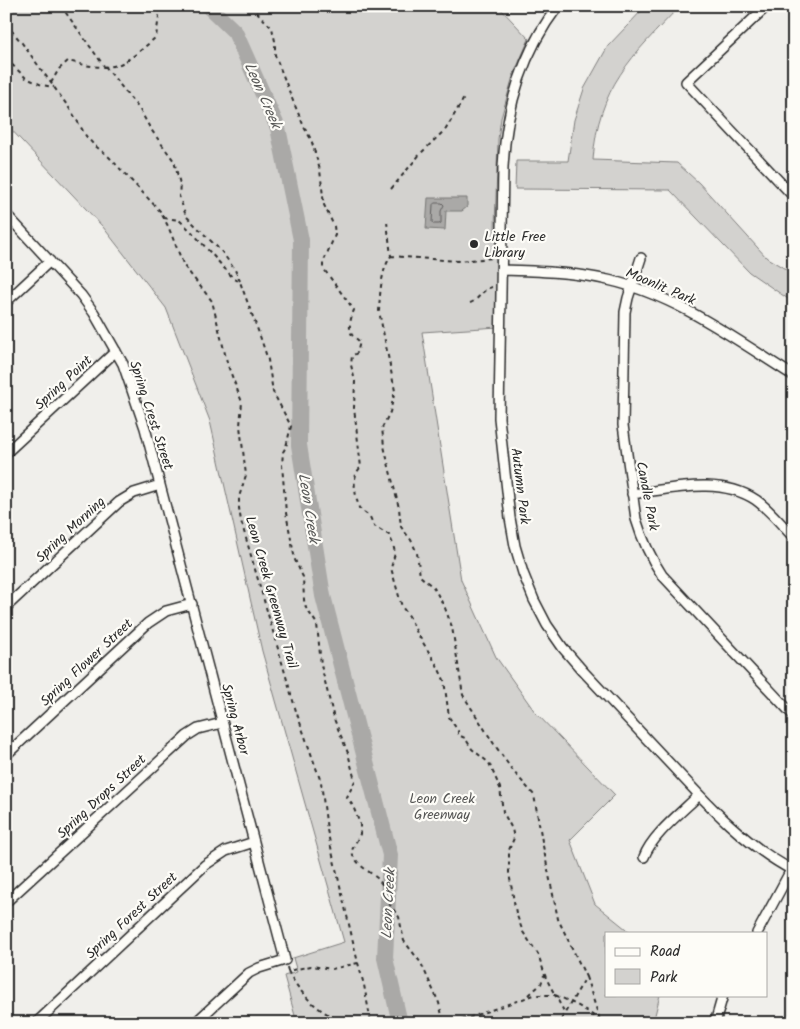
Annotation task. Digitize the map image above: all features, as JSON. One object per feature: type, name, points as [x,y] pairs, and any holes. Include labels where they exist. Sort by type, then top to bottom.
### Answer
[{"type":"street","name":"Autumn Park","points":[[558,6],[541,32],[517,84],[509,111],[504,139],[499,418],[515,546],[534,600],[563,648],[735,830],[762,852],[792,870]]},
{"type":"street","points":[[767,6],[686,82],[794,197]]},
{"type":"street","name":"Spring Crest Street","points":[[6,214],[85,301],[101,324],[123,364],[135,396],[160,485]]},
{"type":"street","name":"Candle Park","points":[[640,258],[631,287],[625,320],[623,425],[632,494],[640,534],[662,575],[794,716]]},
{"type":"street","points":[[6,302],[50,261]]},
{"type":"street","name":"Moonlit Park","points":[[501,270],[575,274],[609,280],[631,287],[683,308],[794,376]]},
{"type":"street","name":"Spring Point","points":[[6,453],[116,351]]},
{"type":"street","name":"Spring Arbor","points":[[160,485],[284,960]]},
{"type":"street","name":"Spring Morning","points":[[6,607],[119,502],[134,493],[160,485]]},
{"type":"street","points":[[632,494],[698,486],[732,489],[749,496],[763,506],[794,538]]},
{"type":"street","name":"Spring Flower Street","points":[[6,755],[148,623],[166,611],[192,604]]},
{"type":"street","name":"Spring Drops Street","points":[[6,902],[187,736],[198,729],[222,723]]},
{"type":"street","points":[[644,857],[655,839],[700,795]]},
{"type":"street","name":"Spring Forest Street","points":[[36,1023],[206,865],[226,851],[254,842]]},
{"type":"street","points":[[758,932],[792,870]]},
{"type":"street","points":[[195,1023],[249,974],[259,968],[284,960]]},
{"type":"street","points":[[715,1023],[723,996]]},
{"type":"path","points":[[61,6],[104,66],[140,110],[150,128],[174,161],[179,179],[179,196],[186,216],[222,252],[235,270],[240,282],[268,360],[273,392],[290,426],[286,447],[283,452],[282,465],[286,514],[295,560],[303,577],[306,608],[317,624],[321,664],[334,719],[348,753],[355,781],[347,797],[353,806],[360,824],[360,834],[352,850],[353,856],[360,865],[377,878],[389,894],[390,905],[399,916],[404,941],[421,963],[439,1003],[444,1023]]},
{"type":"path","points":[[51,83],[59,69],[68,61],[92,66],[121,64],[156,37],[159,16],[156,6]]},
{"type":"path","points":[[251,6],[272,28],[276,55],[293,101],[311,139],[320,170],[324,205],[334,226],[335,235],[323,263],[323,268],[354,310],[349,321],[351,332],[352,336],[360,342],[357,352],[352,356],[350,365],[355,381],[354,408],[361,467],[357,470],[354,481],[359,508],[370,516],[374,526],[389,535],[394,544],[395,553],[392,568],[397,594],[402,607],[409,616],[444,680],[449,717],[458,730],[458,736],[465,738],[472,748],[489,763],[500,788],[503,812],[512,829],[514,838],[509,850],[509,873],[516,913],[523,932],[538,954],[545,974],[565,1013]]},
{"type":"path","name":"Leon Creek Greenway Trail","points":[[6,24],[77,118],[86,136],[109,157],[160,211],[184,266],[212,301],[228,366],[242,402],[240,435],[246,475],[238,508],[293,702],[322,782],[328,830],[371,1023]]},
{"type":"path","points":[[6,59],[26,78],[55,88]]},
{"type":"path","points":[[391,189],[421,153],[446,129],[464,98]]},
{"type":"path","points":[[164,218],[179,220],[233,278],[240,282]]},
{"type":"path","points":[[387,222],[392,256],[386,264],[379,311],[395,391],[390,412],[382,428],[384,446],[399,508],[401,527],[411,540],[417,553],[420,576],[434,588],[445,608],[452,627],[463,695],[494,744],[534,795],[558,919],[586,978],[601,1023]]},
{"type":"path","points":[[392,256],[457,261],[494,258]]},
{"type":"path","points":[[470,302],[475,301],[488,288],[494,287]]},
{"type":"path","points":[[284,960],[294,983],[309,1002],[331,1017],[345,1023]]},
{"type":"path","points":[[288,971],[311,966],[332,969],[358,963]]},
{"type":"path","points":[[525,998],[541,984],[545,974]]},
{"type":"path","points":[[559,1023],[586,978]]},
{"type":"path","points":[[454,1023],[534,994],[555,995],[572,1002],[593,1014],[601,1023]]},
{"type":"green space","name":"Leon Creek Greenway","points":[[6,6],[498,6],[529,39],[513,76],[501,118],[498,139],[495,226],[498,327],[422,332],[461,580],[496,657],[535,712],[615,795],[570,840],[595,904],[630,932],[605,932],[605,996],[660,996],[653,1023],[297,1023],[284,976],[297,972],[293,958],[344,942],[262,651],[210,421],[166,308],[103,227],[6,124]]},
{"type":"green space","points":[[646,6],[680,6],[647,41],[620,74],[602,112],[596,134],[593,160],[677,163],[699,183],[767,258],[794,274],[794,303],[749,272],[670,190],[515,189],[516,161],[568,161],[574,120],[584,89],[608,46]]},
{"type":"water","points":[[428,198],[467,198],[467,207],[462,211],[446,211],[445,230],[426,229]]},
{"type":"waterway","name":"Leon Creek","points":[[208,6],[235,32],[278,128],[301,240],[299,445],[323,596],[390,855],[385,958],[400,1023]]},
{"type":"place","name":"Little Free Library","points":[[474,244]]}]
